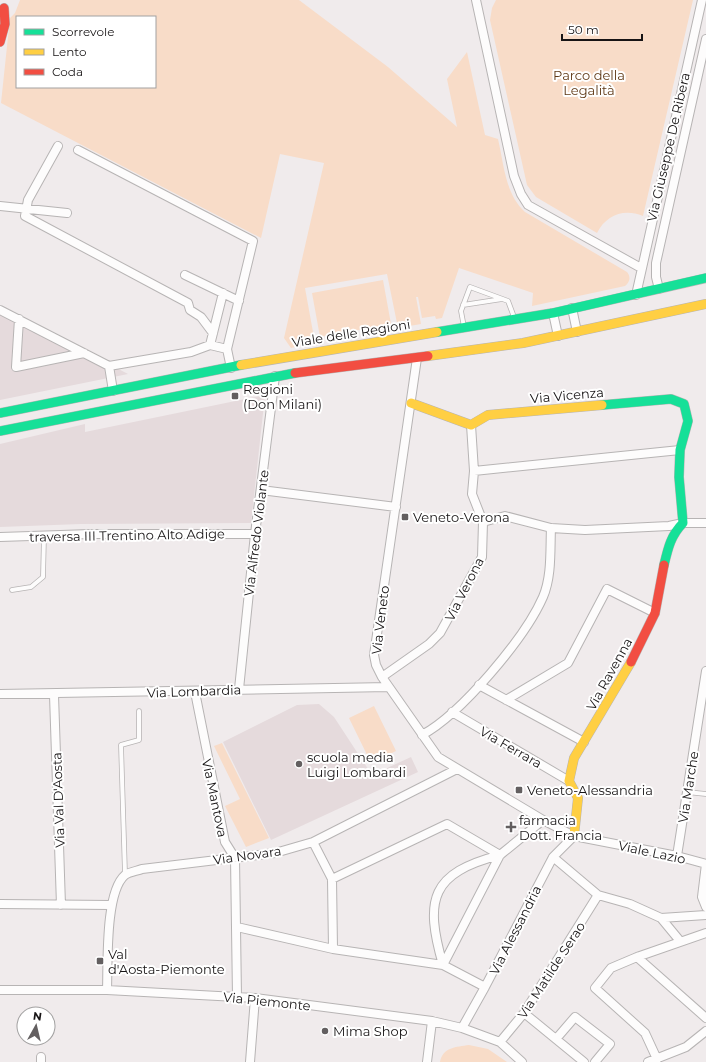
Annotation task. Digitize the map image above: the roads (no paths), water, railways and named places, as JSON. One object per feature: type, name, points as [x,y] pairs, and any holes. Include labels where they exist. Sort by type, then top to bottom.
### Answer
[{"type":"street","points":[[476,0],[514,176],[521,194],[528,205],[641,268]]},
{"type":"street","name":"Via Giuseppe De Ribera","points":[[636,294],[702,0]]},
{"type":"street","points":[[0,42],[5,24],[4,7]]},
{"type":"street","name":"Via Giuseppe De Ribera","points":[[659,289],[656,277],[656,263],[706,39]]},
{"type":"street","points":[[58,146],[28,200],[25,208],[25,216],[188,303],[190,310],[201,317],[213,333]]},
{"type":"street","points":[[78,150],[253,241],[227,350],[231,368]]},
{"type":"street","points":[[661,179],[674,182]]},
{"type":"street","points":[[656,204],[668,207]]},
{"type":"street","points":[[0,206],[67,213]]},
{"type":"street","points":[[185,275],[239,301]]},
{"type":"street","name":"Viale delle Regioni","points":[[0,413],[272,359],[553,313],[706,278]]},
{"type":"street","points":[[210,345],[223,293]]},
{"type":"street","points":[[0,431],[275,376],[523,343],[706,304]]},
{"type":"street","points":[[572,308],[577,332]]},
{"type":"street","points":[[0,310],[109,366],[191,352],[210,345],[227,350]]},
{"type":"street","points":[[553,313],[558,336]]},
{"type":"street","points":[[19,319],[16,367],[84,354]]},
{"type":"street","name":"Via Veneto","points":[[418,358],[374,655],[376,665],[388,687],[438,757],[543,820],[574,836]]},
{"type":"street","points":[[272,359],[275,376]]},
{"type":"street","points":[[109,366],[113,391]]},
{"type":"street","name":"Via Alfredo Violante","points":[[239,689],[255,534],[275,376]]},
{"type":"street","name":"Via Vicenza","points":[[471,425],[488,415],[670,398],[684,404],[688,421],[680,450],[679,477],[683,523]]},
{"type":"street","points":[[412,403],[471,425]]},
{"type":"street","name":"Via Verona","points":[[382,677],[429,644],[440,633],[482,557],[483,522],[472,494],[474,471],[471,425]]},
{"type":"street","points":[[474,471],[680,450]]},
{"type":"street","points":[[261,490],[396,507]]},
{"type":"street","points":[[483,522],[505,516],[551,528],[585,530],[669,526],[683,523],[706,523]]},
{"type":"street","name":"Via Ravenna","points":[[570,781],[574,758],[639,649],[655,613],[668,547],[674,532],[683,523]]},
{"type":"street","points":[[422,735],[435,728],[452,712],[479,685],[516,642],[543,596],[549,573],[551,528]]},
{"type":"street","name":"traversa III Trentino Alto Adige","points":[[0,537],[255,534]]},
{"type":"street","points":[[506,700],[568,663],[607,589],[655,613]]},
{"type":"street","name":"Via Marche","points":[[677,856],[706,671]]},
{"type":"street","points":[[479,685],[584,742]]},
{"type":"street","name":"Via Lombardia","points":[[0,694],[54,695],[195,692],[239,689],[388,687]]},
{"type":"street","name":"Via Mantova","points":[[195,692],[225,842],[235,858],[237,997]]},
{"type":"street","name":"Via Val D'Aosta","points":[[54,695],[61,905]]},
{"type":"street","name":"Via Ferrara","points":[[452,712],[570,781]]},
{"type":"street","name":"Via Novara","points":[[125,875],[142,869],[275,853],[313,842],[457,769]]},
{"type":"street","points":[[570,781],[578,798],[574,836]]},
{"type":"street","points":[[443,965],[433,920],[436,897],[439,888],[445,880],[464,868],[500,855],[543,820]]},
{"type":"street","points":[[332,879],[446,824],[500,855]]},
{"type":"street","name":"Viale Lazio","points":[[574,836],[677,856],[706,864]]},
{"type":"street","name":"Via Alessandria","points":[[462,1028],[553,856],[574,836]]},
{"type":"street","points":[[313,842],[332,879],[334,949]]},
{"type":"street","points":[[443,965],[500,855]]},
{"type":"street","points":[[553,856],[598,895],[630,904],[661,918],[680,941]]},
{"type":"street","points":[[706,864],[702,897],[706,907]]},
{"type":"street","points":[[107,990],[111,905],[118,885],[125,875]]},
{"type":"street","name":"Via Matilde Serao","points":[[500,1042],[524,1013],[598,895]]},
{"type":"street","points":[[0,904],[111,905]]},
{"type":"street","points":[[661,918],[706,915]]},
{"type":"street","points":[[237,927],[334,949],[443,965],[485,987]]},
{"type":"street","points":[[656,1059],[645,1033],[595,988],[611,968],[706,932]]},
{"type":"street","points":[[637,957],[706,1018]]},
{"type":"street","name":"Via Piemonte","points":[[0,990],[107,990],[255,998],[432,1021],[462,1028],[500,1042],[522,1062]]},
{"type":"street","points":[[250,1062],[255,998]]},
{"type":"street","points":[[524,1013],[584,1062]]},
{"type":"street","points":[[556,1039],[575,1017],[610,1044],[594,1062]]},
{"type":"street","points":[[427,1062],[432,1021]]},
{"type":"street","points":[[648,1062],[667,1056],[686,1047],[706,1030]]},
{"type":"street","points":[[667,1056],[674,1062]]},
{"type":"lane","points":[[464,328],[461,311],[470,287],[508,301],[515,320]]},
{"type":"lane","points":[[463,306],[502,299]]},
{"type":"lane","points":[[12,590],[31,587],[43,577],[44,536]]},
{"type":"lane","points":[[125,875],[121,744],[139,740],[139,712]]},
{"type":"lane","points":[[687,792],[706,794]]},
{"type":"place","name":"Regioni (Don Milani)","points":[[235,396]]},
{"type":"place","name":"Veneto-Verona","points":[[405,517]]},
{"type":"place","name":"scuola media Luigi Lombardi","points":[[299,764]]},
{"type":"place","name":"Veneto-Alessandria","points":[[519,790]]},
{"type":"place","name":"farmacia Dott. Francia","points":[[511,827]]},
{"type":"place","name":"Val d'Aosta-Piemonte","points":[[100,961]]},
{"type":"place","name":"Mima Shop","points":[[325,1031]]},
{"type":"park label","name":"Parco della Legalità","points":[[589,82]]}]
